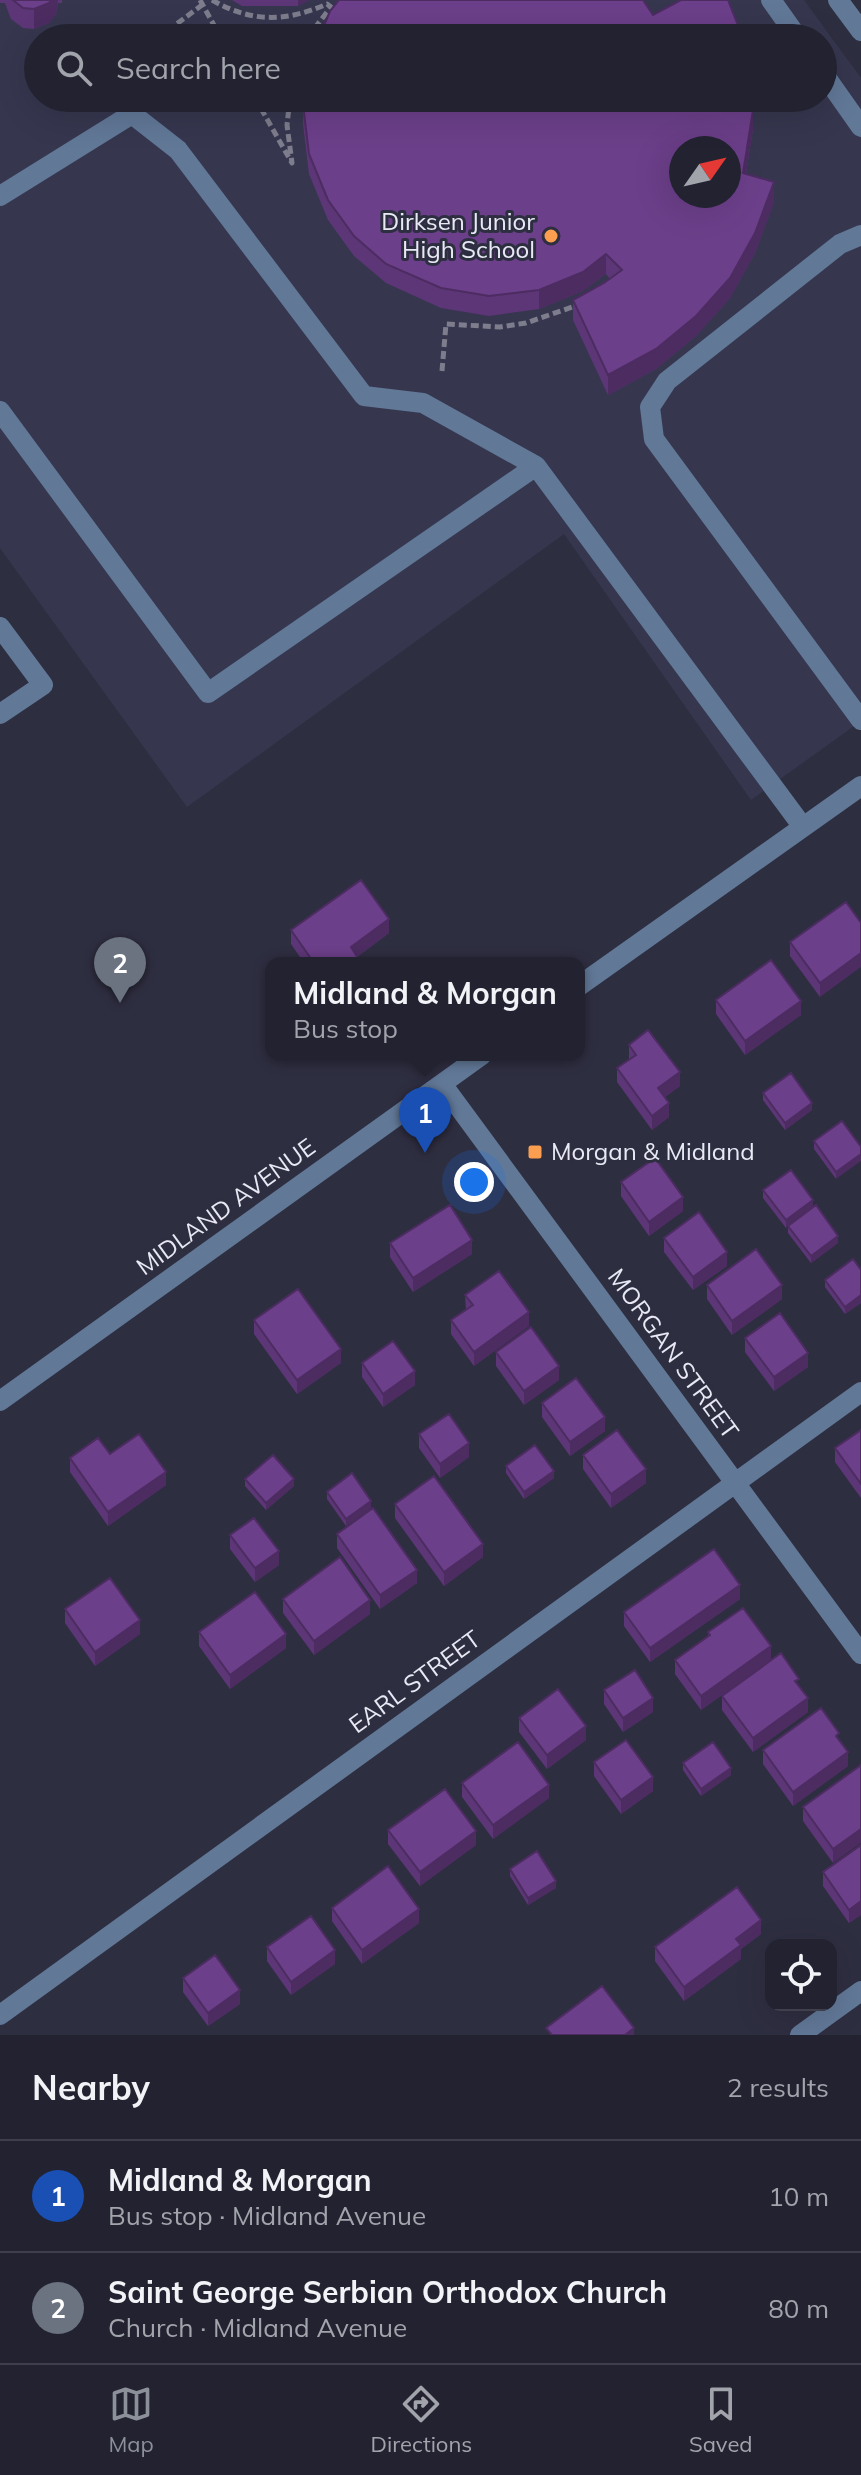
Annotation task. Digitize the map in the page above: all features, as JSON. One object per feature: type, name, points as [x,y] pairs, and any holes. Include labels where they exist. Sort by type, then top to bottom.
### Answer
[{"type":"street","points":[[771,0],[788,24]]},
{"type":"street","points":[[838,0],[861,31]]},
{"type":"street","points":[[837,93],[861,127]]},
{"type":"street","points":[[0,196],[132,114],[178,150],[364,396],[423,403],[536,466],[803,827]]},
{"type":"street","points":[[861,235],[840,244],[667,381],[650,407],[654,439],[861,720]]},
{"type":"street","points":[[0,411],[208,693],[536,466]]},
{"type":"street","points":[[0,627],[43,685],[0,714]]},
{"type":"street","points":[[585,982],[861,786]]},
{"type":"street","name":"MIDLAND AVENUE","points":[[0,1401],[474,1061]]},
{"type":"street","name":"MORGAN STREET","points":[[442,1084],[861,1654]]},
{"type":"street","name":"EARL STREET","points":[[0,2015],[861,1392]]},
{"type":"street","points":[[800,2035],[861,1991]]},
{"type":"path","points":[[212,0],[234,12],[284,18],[327,4],[331,7],[318,24]]},
{"type":"path","points":[[175,24],[201,2],[213,24]]},
{"type":"path","points":[[263,112],[292,163],[288,112]]},
{"type":"path","points":[[442,371],[446,324],[500,327],[537,320],[581,304]]},
{"type":"shaded area","points":[[0,0],[804,0],[822,24],[24,24],[24,112],[837,112],[837,45],[861,78],[861,721],[751,800],[564,534],[187,807],[0,548]]},
{"type":"building","points":[[13,0],[51,0],[34,9],[23,8]]},
{"type":"building","points":[[339,0],[643,0],[653,15],[681,0],[728,0],[737,24],[325,24]]},
{"type":"building","name":"Dirksen Junior High School","points":[[304,112],[753,112],[743,173],[774,182],[755,233],[730,278],[696,316],[656,349],[608,375],[573,300],[622,270],[606,254],[583,272],[539,290],[489,296],[441,288],[386,264],[354,236],[328,200],[309,154]]},
{"type":"building","points":[[361,880],[389,919],[351,947],[357,957],[310,957],[291,930]]},
{"type":"building","points":[[846,902],[861,923],[861,953],[820,983],[790,942]]},
{"type":"building","points":[[771,960],[801,1001],[745,1041],[716,1000]]},
{"type":"building","points":[[648,1030],[680,1072],[658,1088],[669,1103],[652,1116],[617,1068],[636,1055],[629,1045]]},
{"type":"building","points":[[791,1073],[812,1103],[785,1123],[763,1093]]},
{"type":"building","points":[[842,1121],[861,1147],[861,1154],[836,1172],[814,1141]]},
{"type":"building","points":[[655,1158],[683,1197],[649,1222],[621,1182]]},
{"type":"building","points":[[791,1170],[813,1200],[786,1220],[763,1190]]},
{"type":"building","points":[[450,1205],[472,1240],[413,1278],[390,1243]]},
{"type":"building","points":[[816,1205],[838,1236],[811,1256],[788,1226]]},
{"type":"building","points":[[699,1212],[727,1252],[693,1277],[664,1238]]},
{"type":"building","points":[[756,1249],[782,1285],[732,1321],[707,1285]]},
{"type":"building","points":[[853,1259],[861,1270],[861,1295],[845,1307],[825,1280]]},
{"type":"building","points":[[499,1271],[529,1312],[474,1352],[451,1320],[473,1305],[465,1295]]},
{"type":"building","points":[[298,1289],[341,1349],[297,1380],[254,1320]]},
{"type":"building","points":[[780,1313],[808,1353],[774,1377],[745,1338]]},
{"type":"building","points":[[531,1327],[559,1366],[524,1391],[496,1352]]},
{"type":"building","points":[[393,1341],[415,1371],[383,1394],[362,1363]]},
{"type":"building","points":[[576,1378],[605,1417],[570,1442],[542,1403]]},
{"type":"building","points":[[449,1414],[469,1443],[440,1464],[419,1434]]},
{"type":"building","points":[[617,1430],[646,1469],[611,1494],[583,1455]]},
{"type":"building","points":[[861,1430],[861,1484],[835,1448]]},
{"type":"building","points":[[139,1434],[166,1472],[108,1512],[70,1458],[98,1438],[110,1454]]},
{"type":"building","points":[[535,1445],[554,1471],[524,1492],[506,1466]]},
{"type":"building","points":[[273,1455],[294,1479],[266,1503],[245,1479]]},
{"type":"building","points":[[352,1473],[371,1501],[346,1519],[327,1492]]},
{"type":"building","points":[[434,1476],[483,1544],[444,1572],[395,1504]]},
{"type":"building","points":[[373,1508],[417,1570],[380,1595],[337,1534]]},
{"type":"building","points":[[254,1518],[279,1551],[255,1568],[230,1535]]},
{"type":"building","points":[[714,1549],[740,1585],[650,1648],[624,1612]]},
{"type":"building","points":[[340,1557],[370,1600],[314,1641],[283,1599]]},
{"type":"building","points":[[110,1578],[140,1620],[95,1652],[65,1609]]},
{"type":"building","points":[[255,1592],[286,1634],[230,1675],[199,1632]]},
{"type":"building","points":[[743,1608],[771,1646],[701,1696],[675,1660]]},
{"type":"building","points":[[781,1653],[799,1679],[795,1681],[808,1698],[753,1738],[722,1696]]},
{"type":"building","points":[[635,1670],[653,1698],[623,1718],[604,1690]]},
{"type":"building","points":[[558,1689],[586,1726],[547,1755],[519,1718]]},
{"type":"building","points":[[821,1708],[848,1752],[793,1792],[763,1750]]},
{"type":"building","points":[[626,1740],[653,1777],[621,1800],[594,1762]]},
{"type":"building","points":[[518,1742],[549,1785],[493,1825],[462,1783]]},
{"type":"building","points":[[713,1742],[731,1768],[701,1789],[683,1763]]},
{"type":"building","points":[[861,1765],[861,1829],[833,1849],[803,1807]]},
{"type":"building","points":[[445,1789],[476,1831],[420,1872],[388,1830]]},
{"type":"building","points":[[861,1845],[861,1901],[849,1910],[823,1872]]},
{"type":"building","points":[[537,1851],[556,1881],[528,1898],[510,1869]]},
{"type":"building","points":[[388,1866],[419,1909],[362,1950],[332,1908]]},
{"type":"building","points":[[737,1887],[761,1920],[736,1939],[741,1945],[684,1987],[655,1947]]},
{"type":"building","points":[[311,1916],[335,1950],[291,1982],[267,1947]]},
{"type":"building","points":[[215,1955],[240,1990],[208,2013],[183,1978]]},
{"type":"building","points":[[602,1986],[634,2028],[625,2035],[552,2035],[546,2028]]},
{"type":"place","name":"Dirksen Junior High School","points":[[551,236]]},
{"type":"place","name":"Saint George Serbian Orthodox Church","points":[[120,1003]]},
{"type":"place","name":"Morgan & Midland","points":[[535,1152]]},
{"type":"place","name":"Midland & Morgan","points":[[425,1153]]}]
